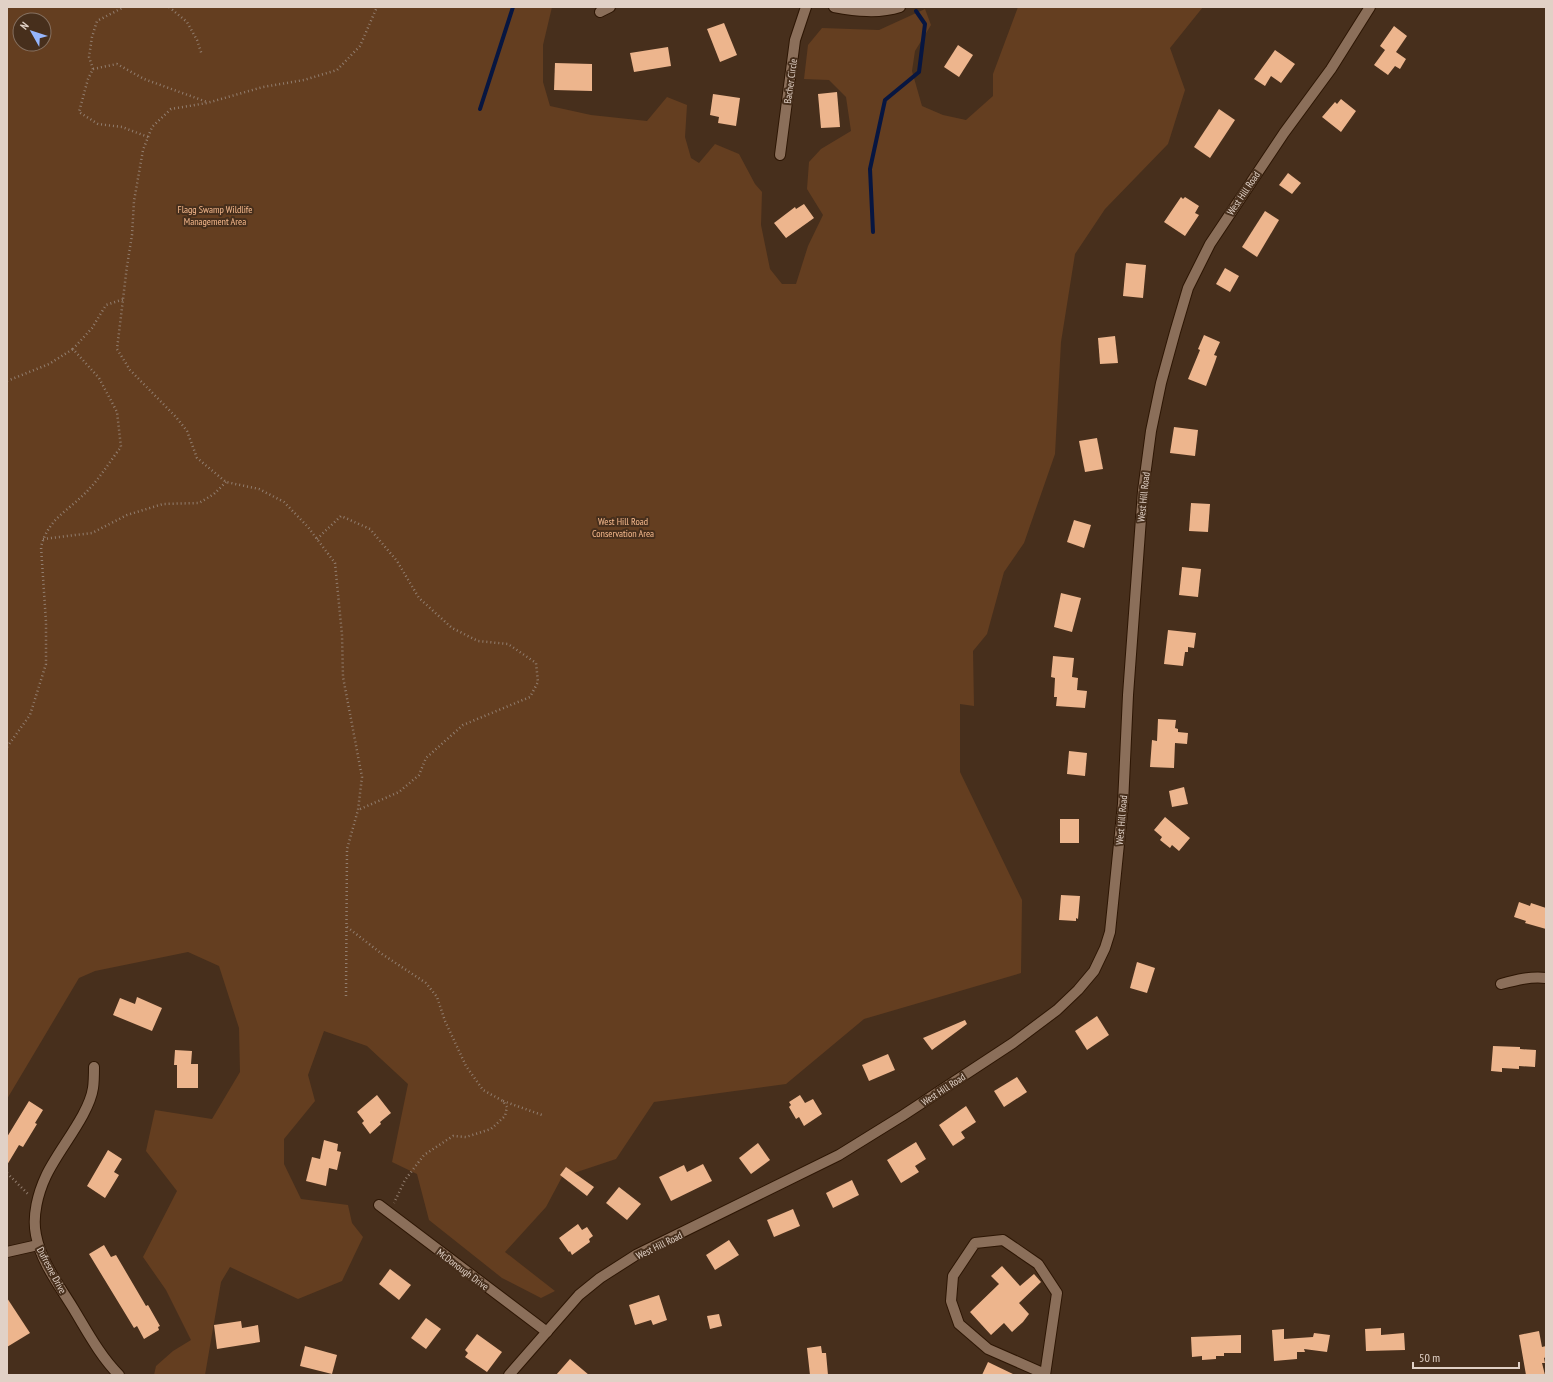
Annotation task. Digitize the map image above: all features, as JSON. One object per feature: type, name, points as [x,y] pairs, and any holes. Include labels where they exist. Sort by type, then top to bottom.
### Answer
[{"type":"street","points":[[600,12],[610,7]]},
{"type":"street","name":"Bacher Circle","points":[[780,155],[795,40],[806,7]]},
{"type":"street","points":[[834,7],[863,11],[879,11],[900,7]]},
{"type":"street","name":"West Hill Road","points":[[509,1375],[579,1295],[600,1278],[636,1255],[839,1155],[902,1116],[1013,1043],[1057,1010],[1078,990],[1094,971],[1105,948],[1110,932],[1114,903],[1123,804],[1128,695],[1143,492],[1151,431],[1161,383],[1175,332],[1188,288],[1210,244],[1266,158],[1331,69],[1370,7]]},
{"type":"street","points":[[1501,984],[1526,978],[1546,978]]},
{"type":"street","name":"Dufresne Drive","points":[[94,1067],[93,1089],[89,1101],[46,1176],[37,1203],[35,1223],[38,1245],[51,1273],[97,1348],[119,1375]]},
{"type":"street","name":"McDonough Drive","points":[[379,1205],[547,1332]]},
{"type":"street","points":[[1003,1240],[1038,1264],[1057,1293],[1045,1374],[988,1349],[959,1324],[951,1301],[952,1276],[975,1243],[1003,1240]]},
{"type":"street","points":[[7,1252],[38,1245]]},
{"type":"path","points":[[94,69],[89,57],[92,36],[97,21],[124,7]]},
{"type":"path","points":[[169,7],[187,22],[197,40],[202,55]]},
{"type":"path","points":[[346,996],[347,850],[358,810],[362,777],[343,677],[342,635],[335,563],[308,527],[284,502],[259,489],[226,482],[197,458],[187,431],[176,417],[130,370],[117,349],[132,235],[134,201],[143,150],[152,127],[171,109],[207,103],[263,86],[304,80],[337,70],[360,46],[377,7]]},
{"type":"path","points":[[148,137],[122,127],[98,124],[79,112],[88,79],[94,69],[117,64],[144,79],[207,103]]},
{"type":"path","points":[[8,380],[49,364],[73,349],[92,328],[106,305],[124,299]]},
{"type":"path","points":[[7,747],[30,715],[46,664],[46,622],[41,547],[43,538],[63,512],[89,490],[121,447],[117,412],[99,378],[73,349]]},
{"type":"path","points":[[43,538],[92,533],[127,515],[163,504],[199,503],[214,494],[226,482]]},
{"type":"path","points":[[317,539],[341,516],[370,529],[397,562],[419,598],[452,628],[478,641],[508,644],[536,664],[538,682],[530,697],[463,725],[426,758],[419,775],[399,792],[358,810]]},
{"type":"path","points":[[346,927],[382,954],[426,983],[437,997],[445,1020],[466,1066],[483,1090],[503,1101],[542,1115]]},
{"type":"path","points":[[389,1214],[405,1180],[424,1155],[453,1136],[466,1137],[491,1129],[505,1116],[507,1107],[503,1101]]},
{"type":"path","points":[[7,1174],[37,1203]]},
{"type":"green space","points":[[7,7],[552,7],[543,45],[543,82],[550,106],[591,115],[647,121],[667,97],[687,105],[685,137],[691,158],[699,163],[715,144],[739,154],[755,184],[762,192],[761,225],[770,269],[782,284],[796,284],[808,246],[823,215],[807,189],[809,162],[821,149],[851,131],[846,97],[829,80],[804,79],[808,45],[822,28],[879,30],[925,9],[931,25],[915,51],[912,71],[922,106],[943,115],[966,120],[993,96],[993,74],[1018,7],[1203,7],[1170,48],[1185,90],[1168,144],[1105,209],[1075,254],[1061,342],[1055,454],[1024,543],[1004,572],[987,634],[973,651],[974,706],[960,704],[960,772],[1022,900],[1021,973],[864,1019],[786,1084],[654,1102],[616,1159],[562,1177],[546,1207],[505,1252],[555,1291],[541,1298],[502,1278],[429,1220],[417,1174],[392,1162],[408,1084],[367,1046],[324,1031],[308,1075],[315,1101],[284,1139],[284,1164],[301,1199],[348,1205],[352,1223],[363,1237],[342,1281],[298,1299],[230,1267],[221,1282],[205,1375],[154,1375],[156,1366],[173,1351],[191,1340],[166,1290],[143,1257],[177,1191],[146,1151],[155,1110],[212,1119],[240,1072],[239,1028],[219,966],[188,952],[95,971],[79,978],[7,1099]]},
{"type":"building","points":[[724,23],[737,55],[720,62],[707,29]]},
{"type":"building","points":[[1394,26],[1407,36],[1396,52],[1406,59],[1400,69],[1395,66],[1388,75],[1374,65],[1385,50],[1380,46]]},
{"type":"building","points":[[958,45],[973,55],[959,77],[944,67]]},
{"type":"building","points":[[668,47],[671,66],[634,72],[630,53]]},
{"type":"building","points":[[1275,50],[1295,64],[1281,83],[1271,76],[1265,86],[1254,79]]},
{"type":"building","points":[[555,63],[592,64],[592,91],[554,90]]},
{"type":"building","points":[[837,92],[840,127],[821,128],[818,94]]},
{"type":"building","points":[[713,94],[740,98],[736,126],[718,123],[719,117],[710,115]]},
{"type":"building","points":[[1341,99],[1356,111],[1341,132],[1322,117],[1335,102],[1337,104]]},
{"type":"building","points":[[1219,109],[1235,120],[1210,158],[1194,147]]},
{"type":"building","points":[[1288,173],[1301,183],[1292,194],[1279,185]]},
{"type":"building","points":[[1181,197],[1183,199],[1185,197],[1199,206],[1195,213],[1199,215],[1185,236],[1164,222]]},
{"type":"building","points":[[804,204],[814,218],[786,238],[774,223],[795,207],[796,209]]},
{"type":"building","points":[[1265,211],[1279,220],[1257,257],[1242,247]]},
{"type":"building","points":[[1126,263],[1146,265],[1143,298],[1123,296]]},
{"type":"building","points":[[1225,268],[1239,276],[1230,292],[1216,284]]},
{"type":"building","points":[[1204,335],[1220,342],[1214,355],[1217,356],[1206,386],[1188,379],[1200,350],[1198,349]]},
{"type":"building","points":[[1115,336],[1118,363],[1100,364],[1098,338]]},
{"type":"building","points":[[1174,427],[1198,430],[1195,456],[1170,453]]},
{"type":"building","points":[[1097,438],[1103,469],[1085,472],[1079,441]]},
{"type":"building","points":[[1191,503],[1210,504],[1208,532],[1189,531]]},
{"type":"building","points":[[1074,520],[1091,525],[1084,548],[1067,542]]},
{"type":"building","points":[[1182,567],[1201,569],[1198,597],[1179,595]]},
{"type":"building","points":[[1061,593],[1081,598],[1072,632],[1054,627]]},
{"type":"building","points":[[1168,630],[1196,633],[1194,648],[1188,647],[1188,652],[1185,652],[1183,666],[1164,664]]},
{"type":"building","points":[[1053,656],[1074,658],[1072,677],[1078,678],[1077,690],[1087,691],[1085,708],[1056,706],[1057,697],[1054,697],[1055,678],[1051,677]]},
{"type":"building","points":[[1158,719],[1176,720],[1175,728],[1178,729],[1178,732],[1188,733],[1187,744],[1175,743],[1174,768],[1150,767],[1152,740],[1157,741]]},
{"type":"building","points":[[1069,751],[1087,753],[1085,776],[1067,774]]},
{"type":"building","points":[[1184,787],[1188,804],[1172,807],[1169,791]]},
{"type":"building","points":[[1165,817],[1190,838],[1179,851],[1172,845],[1170,848],[1160,840],[1162,837],[1154,830]]},
{"type":"building","points":[[1060,819],[1079,819],[1079,843],[1060,843]]},
{"type":"building","points":[[1061,895],[1080,896],[1078,919],[1076,918],[1076,921],[1059,920]]},
{"type":"building","points":[[1519,902],[1530,906],[1531,903],[1546,908],[1546,929],[1525,923],[1526,921],[1514,917]]},
{"type":"building","points":[[1137,962],[1155,968],[1147,993],[1130,988]]},
{"type":"building","points":[[137,997],[162,1008],[152,1031],[113,1015],[120,998],[135,1004]]},
{"type":"building","points":[[1097,1016],[1109,1035],[1087,1050],[1075,1031]]},
{"type":"building","points":[[965,1020],[967,1024],[932,1050],[923,1038]]},
{"type":"building","points":[[1493,1046],[1520,1047],[1520,1049],[1536,1050],[1535,1067],[1519,1066],[1519,1069],[1502,1068],[1502,1072],[1491,1071]]},
{"type":"building","points":[[175,1050],[192,1051],[191,1064],[198,1064],[198,1088],[177,1088],[177,1065],[174,1065]]},
{"type":"building","points":[[888,1054],[895,1070],[869,1081],[862,1065]]},
{"type":"building","points":[[1017,1077],[1027,1092],[1004,1107],[994,1091]]},
{"type":"building","points":[[377,1095],[391,1113],[380,1122],[381,1124],[370,1134],[362,1123],[364,1121],[357,1112]]},
{"type":"building","points":[[800,1095],[805,1103],[813,1099],[822,1114],[804,1126],[799,1117],[796,1119],[789,1107],[791,1105],[789,1102]]},
{"type":"building","points":[[29,1101],[43,1110],[35,1123],[37,1124],[23,1147],[19,1145],[7,1165],[7,1137]]},
{"type":"building","points":[[966,1106],[976,1122],[961,1132],[965,1138],[953,1146],[939,1125]]},
{"type":"building","points":[[324,1140],[338,1144],[337,1151],[341,1152],[337,1170],[329,1168],[326,1186],[306,1181],[312,1157],[320,1159]]},
{"type":"building","points":[[916,1142],[926,1159],[915,1166],[919,1172],[901,1183],[887,1160]]},
{"type":"building","points":[[758,1143],[770,1160],[751,1174],[739,1158]]},
{"type":"building","points":[[108,1150],[122,1159],[114,1172],[119,1175],[105,1198],[87,1186]]},
{"type":"building","points":[[703,1164],[712,1181],[671,1201],[659,1177],[684,1165],[687,1172]]},
{"type":"building","points":[[566,1167],[594,1187],[587,1196],[560,1175]]},
{"type":"building","points":[[852,1180],[859,1195],[833,1208],[826,1193]]},
{"type":"building","points":[[619,1187],[641,1204],[627,1220],[606,1203]]},
{"type":"building","points":[[793,1209],[800,1226],[774,1237],[767,1220]]},
{"type":"building","points":[[578,1224],[582,1230],[587,1227],[593,1236],[589,1239],[590,1242],[572,1255],[559,1238]]},
{"type":"building","points":[[729,1240],[739,1255],[715,1270],[706,1255]]},
{"type":"building","points":[[104,1245],[111,1257],[116,1255],[146,1306],[148,1305],[160,1326],[158,1327],[159,1330],[144,1339],[137,1326],[134,1328],[89,1254]]},
{"type":"building","points":[[1002,1266],[1020,1286],[1034,1274],[1041,1282],[1019,1303],[1029,1314],[1023,1322],[1012,1332],[1004,1323],[991,1335],[970,1312],[999,1284],[991,1276]]},
{"type":"building","points":[[390,1269],[411,1285],[399,1300],[379,1284]]},
{"type":"building","points":[[659,1295],[667,1320],[653,1325],[651,1320],[635,1325],[629,1305]]},
{"type":"building","points":[[7,1298],[30,1333],[7,1347]]},
{"type":"building","points":[[719,1314],[722,1326],[710,1329],[707,1316]]},
{"type":"building","points":[[426,1318],[441,1329],[426,1349],[411,1338]]},
{"type":"building","points":[[241,1321],[242,1328],[258,1325],[260,1342],[217,1349],[214,1325]]},
{"type":"building","points":[[1381,1328],[1381,1335],[1404,1333],[1405,1350],[1366,1351],[1365,1329]]},
{"type":"building","points":[[1284,1329],[1284,1339],[1313,1337],[1314,1333],[1330,1335],[1327,1352],[1304,1349],[1305,1352],[1297,1352],[1297,1359],[1274,1361],[1272,1330]]},
{"type":"building","points":[[1539,1331],[1542,1347],[1546,1346],[1546,1357],[1544,1358],[1545,1363],[1542,1363],[1545,1375],[1526,1375],[1519,1335]]},
{"type":"building","points":[[477,1334],[502,1352],[487,1372],[465,1357],[468,1353],[465,1350]]},
{"type":"building","points":[[1241,1335],[1241,1353],[1224,1353],[1224,1356],[1216,1356],[1216,1359],[1202,1360],[1202,1356],[1192,1357],[1191,1337]]},
{"type":"building","points":[[305,1346],[337,1355],[332,1374],[300,1366]]},
{"type":"building","points":[[821,1346],[822,1353],[826,1353],[828,1375],[810,1375],[807,1348]]},
{"type":"building","points":[[570,1359],[589,1375],[556,1375]]},
{"type":"building","points":[[988,1362],[1015,1375],[982,1375]]},
{"type":"waterway","points":[[480,109],[513,7]]},
{"type":"waterway","points":[[873,232],[870,169],[885,100],[919,72],[925,24],[916,11]]},
{"type":"park label","name":"Flagg Swamp Wildlife Management Area","points":[[215,214]]},
{"type":"park label","name":"West Hill Road Conservation Area","points":[[623,526]]}]
